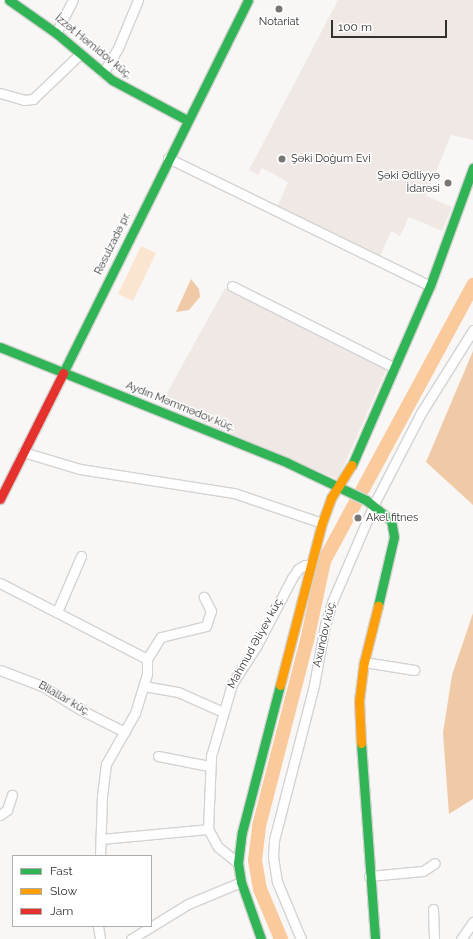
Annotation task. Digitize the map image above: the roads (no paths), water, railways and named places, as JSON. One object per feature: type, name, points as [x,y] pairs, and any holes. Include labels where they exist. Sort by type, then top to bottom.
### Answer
[{"type":"street","name":"İzzət Həmidov küç.","points":[[9,0],[56,33],[103,73],[125,88],[186,120]]},
{"type":"street","points":[[56,33],[73,0]]},
{"type":"street","points":[[103,73],[118,48],[138,0]]},
{"type":"street","name":"Rəsulzadə pr.","points":[[0,499],[186,120],[248,0]]},
{"type":"street","points":[[0,93],[24,100],[33,99],[80,54]]},
{"type":"street","points":[[168,158],[430,286]]},
{"type":"street","points":[[261,939],[241,882],[238,863],[249,802],[310,566],[328,505],[351,468],[395,368],[430,286],[473,168]]},
{"type":"street","points":[[232,286],[395,368]]},
{"type":"street","name":"Axundov küç.","points":[[300,939],[276,882],[273,856],[274,840],[314,685],[332,602],[370,502],[421,413],[473,330]]},
{"type":"street","name":"Aydın Məmmədov küç.","points":[[0,348],[63,372],[340,486],[370,502],[391,520],[394,538],[364,662],[359,720],[369,876],[375,939]]},
{"type":"street","points":[[23,452],[80,469],[234,493],[322,523]]},
{"type":"street","points":[[57,612],[81,556]]},
{"type":"street","name":"Mahmud Əliyev küç.","points":[[238,863],[218,848],[208,829],[209,766],[232,684],[257,645],[292,578],[298,569],[305,565],[310,566]]},
{"type":"street","points":[[0,583],[146,659]]},
{"type":"street","points":[[100,855],[106,764],[125,732],[144,686],[147,674],[146,659],[161,637],[206,626],[211,611],[204,597]]},
{"type":"street","points":[[364,662],[414,670]]},
{"type":"street","name":"Bilallar küç.","points":[[0,670],[42,686],[80,710],[125,732]]},
{"type":"street","points":[[144,686],[178,692],[223,712]]},
{"type":"street","points":[[158,756],[209,766]]},
{"type":"street","points":[[0,815],[7,810],[12,795]]},
{"type":"street","points":[[100,839],[208,829]]},
{"type":"street","points":[[369,876],[423,871],[435,863]]},
{"type":"street","points":[[152,926],[188,904],[241,882]]},
{"type":"street","points":[[433,909],[434,939]]},
{"type":"street","points":[[461,939],[473,922]]},
{"type":"street","points":[[98,927],[100,939]]},
{"type":"street","points":[[131,939],[151,927]]},
{"type":"waterway","points":[[281,939],[260,889],[255,860],[259,826],[307,641],[324,561],[473,285]]},
{"type":"place","name":"Notariat","points":[[279,9]]},
{"type":"place","name":"Şəki Doğum Evi","points":[[282,159]]},
{"type":"place","name":"Şəki Ədliyyə İdarəsi","points":[[448,183]]},
{"type":"place","name":"Akel fitnes","points":[[358,518]]}]
